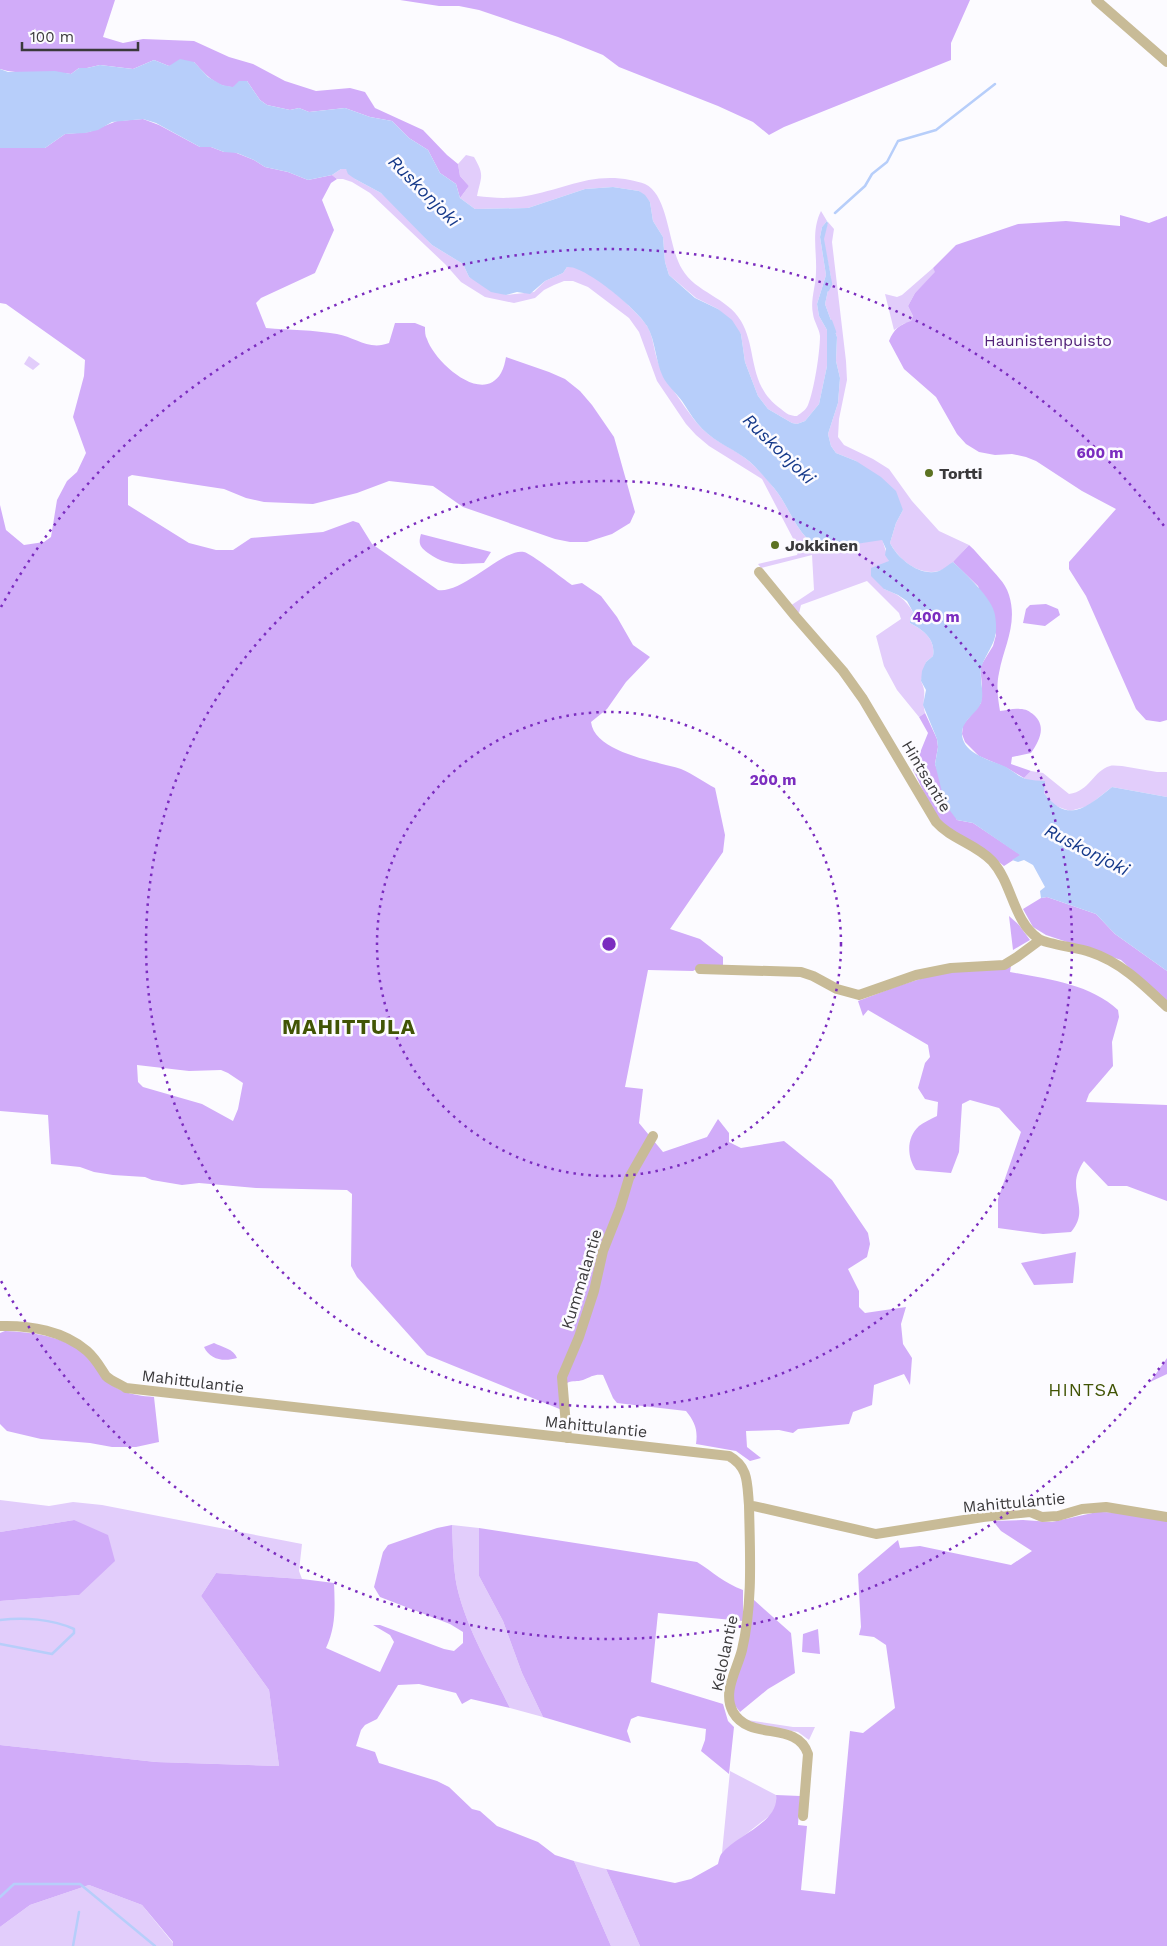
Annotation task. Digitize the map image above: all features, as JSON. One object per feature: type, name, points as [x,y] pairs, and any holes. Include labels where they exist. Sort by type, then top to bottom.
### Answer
[{"type":"street","points":[[1096,0],[1167,62]]},
{"type":"street","name":"Hintsantie","points":[[759,572],[854,686],[936,822],[944,832],[991,860],[1002,876],[1022,921],[1040,940]]},
{"type":"street","points":[[700,969],[800,972],[813,976],[837,989],[859,995],[916,975],[951,968],[1004,965],[1040,940],[1090,951],[1112,961],[1142,983],[1167,1007]]},
{"type":"street","name":"Kummalantie","points":[[567,1438],[562,1377],[579,1337],[594,1291],[603,1251],[620,1208],[629,1178],[653,1136]]},
{"type":"street","name":"Mahittulantie","points":[[0,1326],[17,1326],[44,1330],[77,1343],[97,1360],[107,1378],[126,1388],[729,1456],[739,1461],[745,1472],[749,1505],[876,1534],[1030,1512],[1042,1516],[1058,1516],[1082,1509],[1106,1507],[1167,1517]]},
{"type":"street","name":"Kelolantie","points":[[749,1505],[750,1588],[748,1612],[742,1650],[728,1698],[732,1712],[741,1723],[755,1729],[792,1735],[805,1746],[808,1754],[803,1816]]},
{"type":"shaded area","points":[[466,155],[474,157],[480,168],[481,180],[477,196],[520,197],[602,178],[630,180],[645,184],[653,190],[664,210],[677,259],[682,269],[695,284],[720,300],[735,313],[746,332],[758,378],[763,389],[770,400],[781,409],[795,416],[802,413],[808,405],[818,361],[820,336],[812,304],[816,277],[815,234],[821,211],[827,221],[822,227],[820,237],[826,275],[817,304],[819,316],[827,330],[827,366],[819,404],[805,421],[797,424],[768,409],[758,396],[745,362],[741,334],[718,309],[696,298],[669,275],[665,262],[663,237],[653,221],[650,202],[639,191],[613,187],[585,189],[528,208],[475,209],[460,198],[469,186],[460,176],[458,164]]},
{"type":"shaded area","points":[[341,169],[346,169],[355,179],[381,193],[395,205],[432,245],[463,264],[469,277],[506,295],[534,292],[545,281],[563,273],[567,267],[586,272],[597,279],[620,297],[645,323],[650,332],[660,368],[675,393],[697,423],[714,439],[745,458],[761,472],[780,496],[801,531],[814,545],[823,549],[882,539],[889,561],[884,589],[904,600],[913,612],[910,623],[924,632],[932,645],[933,656],[926,662],[921,681],[924,690],[925,713],[919,717],[897,690],[884,666],[876,636],[901,619],[899,613],[867,581],[801,605],[799,613],[790,606],[814,590],[812,555],[761,568],[758,564],[797,555],[799,550],[762,479],[709,446],[686,424],[657,381],[639,332],[629,318],[588,287],[573,281],[564,281],[544,290],[535,298],[514,303],[485,297],[461,282],[445,264],[370,193],[352,182],[337,179],[332,175]]},
{"type":"shaded area","points":[[828,222],[834,229],[832,242],[847,380],[839,419],[838,437],[844,445],[889,469],[912,501],[939,531],[969,545],[952,564],[939,571],[932,572],[917,569],[904,561],[890,543],[896,523],[903,510],[856,461],[836,453],[831,446],[828,434],[838,403],[840,378],[836,361],[837,337],[825,304],[831,277],[823,239]]},
{"type":"shaded area","points":[[933,268],[936,272],[915,293],[908,306],[913,316],[911,322],[903,324],[894,330],[885,294],[897,297],[902,295]]},
{"type":"shaded area","points":[[29,356],[40,364],[33,370],[24,364]]},
{"type":"shaded area","points":[[1111,766],[1167,772],[1167,797],[1112,787],[1088,806],[1070,811],[1053,805],[1044,793],[1024,778],[1031,771],[1043,773],[1069,794],[1082,789],[1104,769]]},
{"type":"shaded area","points":[[0,1500],[49,1506],[73,1502],[102,1505],[302,1544],[299,1571],[302,1579],[216,1573],[201,1596],[269,1690],[279,1766],[156,1762],[0,1745],[0,1601],[79,1595],[74,1520],[0,1532]]},
{"type":"shaded area","points":[[452,1525],[479,1528],[479,1576],[503,1621],[522,1673],[543,1717],[510,1708],[480,1649],[461,1603],[457,1587]]},
{"type":"shaded area","points":[[747,1720],[793,1727],[815,1727],[809,1740],[798,1732],[761,1726]]},
{"type":"shaded area","points":[[730,1771],[776,1795],[777,1803],[773,1813],[722,1853]]},
{"type":"shaded area","points":[[574,1861],[606,1869],[640,1946],[611,1946]]},
{"type":"shaded area","points":[[89,1885],[142,1905],[173,1943],[173,1946],[0,1946],[0,1927],[30,1905]]},
{"type":"green space","points":[[0,0],[115,0],[103,37],[123,43],[143,39],[194,41],[229,57],[253,64],[285,81],[316,91],[350,88],[365,92],[375,108],[423,130],[458,164],[460,176],[469,186],[460,198],[456,184],[440,173],[428,150],[409,138],[392,121],[370,117],[345,108],[309,112],[299,108],[290,110],[267,105],[260,100],[247,81],[235,87],[221,85],[211,79],[194,62],[169,66],[154,60],[133,69],[100,65],[79,68],[71,74],[17,72],[0,69]]},
{"type":"green space","points":[[400,0],[970,0],[951,43],[951,60],[784,127],[769,135],[753,122],[718,106],[619,67],[603,55],[558,37],[479,10]]},
{"type":"green space","points":[[143,119],[159,125],[200,147],[211,147],[224,152],[234,152],[254,160],[265,167],[288,172],[308,180],[332,175],[337,179],[331,183],[322,200],[334,230],[315,273],[261,298],[256,303],[266,328],[337,334],[362,343],[382,345],[389,343],[395,323],[415,323],[425,327],[426,338],[431,348],[448,368],[471,383],[482,385],[493,382],[501,373],[506,357],[565,379],[580,391],[592,405],[614,437],[635,512],[630,523],[612,534],[587,542],[570,542],[555,539],[463,507],[433,486],[389,481],[357,493],[313,504],[264,502],[246,498],[224,489],[132,475],[128,477],[128,505],[189,543],[216,550],[233,550],[251,538],[323,532],[353,521],[359,523],[372,544],[438,590],[459,585],[506,556],[516,552],[524,552],[540,561],[572,585],[582,583],[601,596],[617,617],[633,645],[650,657],[626,682],[607,709],[591,722],[595,733],[603,741],[615,748],[643,759],[681,769],[715,788],[725,835],[723,852],[670,929],[700,939],[723,957],[723,966],[700,967],[693,971],[648,970],[625,1087],[643,1089],[639,1123],[663,1152],[707,1137],[718,1119],[729,1133],[729,1142],[741,1148],[784,1141],[832,1180],[868,1233],[870,1244],[867,1257],[848,1269],[859,1291],[859,1307],[865,1313],[906,1307],[901,1324],[903,1344],[912,1358],[910,1385],[904,1374],[874,1385],[872,1405],[853,1412],[849,1424],[798,1429],[793,1433],[779,1430],[746,1431],[747,1447],[761,1458],[750,1461],[736,1451],[696,1444],[697,1434],[695,1426],[686,1411],[617,1403],[603,1375],[595,1375],[583,1380],[567,1383],[562,1410],[427,1355],[357,1277],[351,1266],[352,1194],[347,1190],[256,1188],[199,1183],[182,1185],[145,1177],[113,1175],[94,1172],[80,1167],[51,1164],[48,1115],[0,1111],[0,505],[6,530],[24,545],[44,542],[51,537],[57,500],[67,481],[77,472],[86,453],[73,417],[84,376],[85,360],[6,304],[0,303],[0,148],[45,148],[65,134],[89,132],[117,121]],"holes":[[[137,1065],[189,1071],[221,1070],[243,1083],[238,1109],[233,1121],[202,1104],[143,1087],[138,1082]]]},
{"type":"green space","name":"Haunistenpuisto","points":[[1120,215],[1149,223],[1167,216],[1167,720],[1160,722],[1146,720],[1136,709],[1086,596],[1069,569],[1069,562],[1116,509],[1082,491],[1036,461],[1012,454],[995,455],[979,452],[966,444],[957,434],[936,397],[904,369],[889,341],[897,328],[911,321],[913,316],[908,306],[915,293],[935,272],[933,268],[956,245],[1018,224],[1066,221],[1120,226]]},
{"type":"green space","points":[[421,534],[491,552],[484,563],[448,563],[423,549],[420,545]]},
{"type":"green space","points":[[969,545],[1002,582],[1009,595],[1012,616],[998,678],[1000,711],[1026,710],[1034,715],[1040,724],[1039,739],[1031,753],[1012,757],[1011,764],[1031,771],[1024,778],[1007,768],[979,756],[965,742],[962,734],[963,725],[981,703],[980,667],[993,646],[996,635],[978,586],[953,562]]},
{"type":"green space","points":[[1046,604],[1058,609],[1060,615],[1045,626],[1023,623],[1026,609],[1030,605]]},
{"type":"green space","points":[[925,713],[937,739],[938,747],[935,764],[957,820],[973,823],[1021,855],[1004,866],[940,821],[927,800],[913,770],[928,733],[919,717]]},
{"type":"green space","points":[[1047,897],[1096,914],[1115,934],[1167,971],[1167,1003],[1121,960],[1046,935],[1033,927],[1023,909],[1041,898]]},
{"type":"green space","points":[[1009,916],[1019,925],[1030,940],[1013,950]]},
{"type":"green space","points":[[1011,966],[1010,972],[1053,980],[1081,988],[1107,1001],[1118,1010],[1119,1017],[1112,1042],[1113,1066],[1089,1094],[1086,1102],[1167,1105],[1167,1201],[1127,1186],[1108,1186],[1084,1161],[1078,1171],[1076,1180],[1079,1208],[1078,1220],[1071,1232],[1043,1234],[998,1228],[998,1199],[1021,1132],[999,1108],[970,1100],[962,1104],[959,1152],[951,1173],[916,1170],[909,1148],[912,1136],[919,1126],[937,1116],[938,1102],[925,1099],[918,1088],[925,1063],[930,1057],[928,1045],[868,1010],[863,1016],[858,1001],[939,973]]},
{"type":"green space","points":[[1076,1252],[1073,1283],[1034,1285],[1021,1263]]},
{"type":"green space","points":[[5,1331],[47,1336],[68,1343],[87,1357],[106,1379],[117,1388],[130,1394],[154,1397],[159,1442],[136,1447],[112,1447],[90,1443],[41,1439],[7,1431],[0,1424],[0,1333]]},
{"type":"green space","points":[[214,1343],[231,1350],[237,1358],[222,1360],[210,1355],[204,1347]]},
{"type":"green space","points":[[1167,1358],[1167,1374],[1150,1382]]},
{"type":"green space","points":[[1097,1512],[1167,1520],[1167,1946],[640,1946],[606,1869],[675,1883],[691,1879],[718,1864],[721,1854],[729,1846],[765,1820],[775,1805],[776,1795],[800,1796],[798,1825],[807,1826],[801,1890],[835,1894],[850,1731],[863,1733],[895,1708],[886,1645],[874,1637],[859,1635],[861,1627],[858,1574],[898,1540],[900,1548],[920,1546],[1011,1565],[1032,1551],[1001,1531],[993,1521],[1023,1520],[1052,1522]]},
{"type":"green space","points":[[74,1520],[108,1535],[115,1561],[79,1595],[0,1601],[0,1532]]},
{"type":"green space","points":[[452,1525],[453,1556],[461,1603],[480,1649],[510,1708],[471,1699],[462,1704],[456,1693],[419,1684],[398,1685],[377,1719],[365,1725],[361,1730],[356,1746],[375,1752],[379,1763],[437,1781],[449,1787],[472,1809],[480,1811],[497,1826],[538,1842],[555,1855],[574,1861],[611,1946],[173,1946],[173,1942],[142,1905],[89,1885],[30,1905],[0,1927],[0,1745],[156,1762],[279,1766],[269,1690],[201,1596],[216,1573],[334,1583],[335,1609],[332,1632],[326,1648],[380,1672],[394,1642],[390,1635],[373,1625],[380,1625],[454,1651],[463,1643],[463,1632],[450,1624],[380,1597],[374,1587],[383,1552],[388,1545],[437,1528]]},
{"type":"green space","points":[[479,1528],[697,1562],[724,1581],[743,1590],[743,1621],[658,1613],[651,1682],[723,1704],[728,1721],[734,1727],[729,1774],[701,1751],[706,1729],[638,1716],[631,1719],[627,1731],[631,1743],[543,1717],[522,1673],[503,1621],[479,1576]]},
{"type":"green space","points":[[754,1600],[791,1633],[795,1673],[768,1689],[740,1712],[733,1703],[732,1693],[746,1646]]},
{"type":"green space","points":[[818,1629],[820,1654],[802,1652],[803,1634]]},
{"type":"water","name":"Ruskonjoki","points":[[180,59],[194,62],[208,77],[222,85],[233,87],[239,81],[247,81],[260,100],[267,105],[290,110],[299,108],[309,112],[345,108],[370,117],[392,121],[409,138],[428,150],[440,173],[456,184],[460,198],[475,209],[528,208],[585,189],[613,187],[639,191],[650,202],[653,221],[663,237],[665,262],[669,275],[695,298],[718,309],[732,320],[741,334],[745,362],[758,396],[768,409],[797,424],[805,421],[819,404],[827,366],[827,330],[819,316],[817,304],[826,275],[820,237],[822,227],[827,221],[824,239],[831,277],[825,304],[837,337],[836,361],[840,378],[838,403],[828,434],[831,446],[836,453],[856,461],[881,477],[896,491],[903,510],[896,523],[890,543],[898,555],[910,565],[924,571],[939,571],[953,562],[984,594],[995,615],[995,637],[981,669],[981,703],[963,727],[963,739],[971,751],[985,759],[1006,767],[1023,778],[1045,781],[1044,793],[1053,803],[1061,808],[1078,810],[1094,801],[1112,787],[1167,797],[1167,971],[1115,934],[1096,914],[1047,897],[1041,898],[1040,891],[1045,887],[1033,865],[1024,860],[1018,862],[1012,860],[1020,855],[973,823],[957,820],[945,804],[935,764],[938,747],[937,739],[923,705],[926,690],[921,681],[922,671],[926,662],[933,656],[932,645],[924,632],[910,623],[910,617],[913,612],[907,601],[884,589],[871,576],[871,568],[889,561],[885,555],[886,549],[882,540],[823,549],[814,545],[801,531],[780,496],[757,468],[708,434],[693,418],[663,377],[647,326],[634,310],[611,290],[586,273],[567,267],[563,273],[545,281],[530,294],[517,292],[506,295],[491,292],[469,277],[463,264],[432,245],[381,193],[355,179],[348,174],[346,169],[341,169],[332,175],[308,180],[288,172],[265,167],[237,153],[224,152],[211,147],[200,147],[156,123],[143,119],[112,122],[98,130],[65,134],[45,148],[0,148],[0,69],[8,72],[55,71],[71,74],[79,68],[100,65],[133,69],[154,60],[169,66]]},
{"type":"waterway","points":[[835,213],[865,186],[872,174],[887,162],[898,141],[936,130],[995,84]]},
{"type":"waterway","points":[[828,290],[831,284],[830,279]]},
{"type":"waterway","points":[[831,321],[835,332]]},
{"type":"waterway","points":[[0,1620],[38,1620],[57,1623],[74,1629],[74,1633],[52,1654],[0,1644]]},
{"type":"waterway","points":[[0,1897],[14,1884],[80,1884],[155,1946]]},
{"type":"waterway","points":[[73,1946],[79,1912]]},
{"type":"place","name":"Tortti","points":[[929,473]]},
{"type":"place","name":"Jokkinen","points":[[775,545]]},
{"type":"district","name":"MAHITTULA","points":[[349,1027]]},
{"type":"district","name":"HINTSA","points":[[1084,1390]]}]
